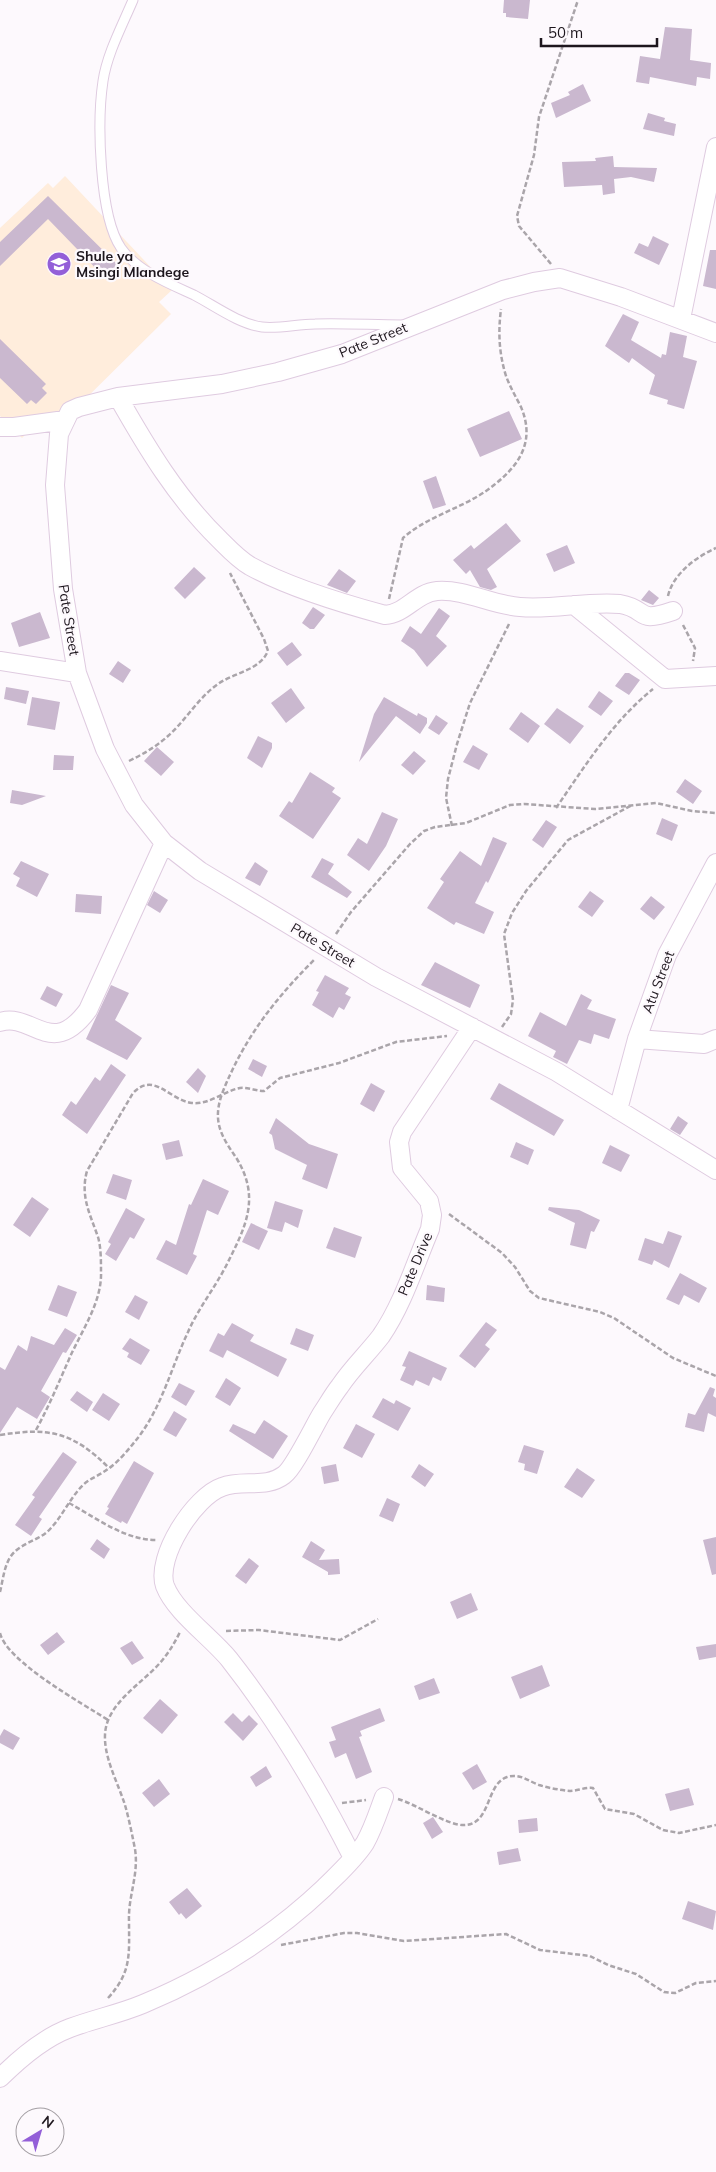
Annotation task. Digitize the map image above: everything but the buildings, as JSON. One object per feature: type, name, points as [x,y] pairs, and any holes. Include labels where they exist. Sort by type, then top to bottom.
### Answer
[{"type":"street","points":[[681,319],[716,147]]},
{"type":"street","name":"Pate Street","points":[[560,278],[503,290],[413,324],[342,354],[278,372],[222,384],[118,397],[70,411],[59,434],[54,485],[63,589],[78,673],[105,749],[134,805],[164,843],[200,871],[376,977],[469,1032],[492,1037],[557,1072],[716,1170]]},
{"type":"street","points":[[560,278],[681,319],[716,333]]},
{"type":"street","points":[[118,397],[152,456],[187,504],[233,553],[250,566],[333,600],[386,615],[394,614],[421,596],[446,591],[461,592],[517,607],[620,604],[627,605],[645,617],[673,611]]},
{"type":"street","points":[[0,427],[65,420]]},
{"type":"street","points":[[574,605],[665,679],[716,676]]},
{"type":"street","points":[[0,661],[78,673]]},
{"type":"street","points":[[0,1022],[11,1020],[52,1033],[68,1030],[80,1021],[88,1010],[164,843]]},
{"type":"street","name":"Atu Street","points":[[618,1110],[637,1040],[667,955],[716,863]]},
{"type":"street","points":[[429,1201],[402,1168],[399,1142],[402,1132],[469,1032]]},
{"type":"street","points":[[637,1040],[704,1044],[716,1040]]},
{"type":"street","name":"Pate Drive","points":[[185,1612],[171,1596],[162,1576],[166,1558],[177,1535],[192,1510],[209,1492],[224,1486],[269,1483],[285,1475],[340,1386],[380,1336],[395,1312],[430,1229],[432,1215],[429,1201]]},
{"type":"street","points":[[185,1612],[228,1658],[250,1689],[323,1799],[353,1858]]},
{"type":"street","points":[[0,2078],[31,2050],[47,2039],[70,2028],[142,2005],[221,1965],[258,1943],[300,1910],[353,1858],[375,1823],[384,1798]]},
{"type":"lane","points":[[133,0],[117,36],[103,80],[101,112],[103,187],[112,230],[122,249],[141,266],[169,284],[246,322],[261,327],[318,324],[413,324]]},
{"type":"path","points":[[560,278],[519,226],[518,216],[534,155],[539,117],[578,0]]},
{"type":"path","points":[[386,615],[403,538],[424,522],[483,494],[500,481],[526,448],[527,423],[507,378],[500,353],[498,331],[503,290]]},
{"type":"path","points":[[115,768],[152,749],[170,735],[201,698],[218,684],[255,667],[264,659],[268,651],[264,640],[228,569]]},
{"type":"path","points":[[452,826],[446,798],[448,779],[458,744],[470,704],[517,607]]},
{"type":"path","points":[[556,808],[627,712],[665,679]]},
{"type":"path","points":[[0,1592],[6,1566],[11,1555],[19,1548],[43,1536],[52,1528],[68,1502],[84,1484],[109,1468],[138,1437],[154,1412],[188,1330],[225,1267],[247,1219],[251,1201],[245,1174],[220,1131],[218,1118],[222,1096],[255,1028],[270,1007],[328,947],[351,912],[410,844],[424,831],[480,818],[510,805],[524,804],[556,808],[596,809],[656,803],[692,811],[716,813]]},
{"type":"path","points":[[492,1037],[511,1014],[512,986],[504,934],[512,913],[526,891],[568,840],[614,817],[634,804]]},
{"type":"path","points":[[36,1430],[52,1401],[99,1295],[101,1273],[99,1239],[87,1211],[84,1197],[84,1182],[91,1164],[128,1100],[141,1085],[148,1083],[183,1101],[194,1104],[243,1088],[264,1091],[280,1078],[339,1063],[396,1042],[469,1032]]},
{"type":"path","points":[[429,1201],[502,1253],[515,1266],[530,1291],[539,1298],[600,1312],[614,1318],[673,1358],[716,1376]]},
{"type":"path","points":[[0,1434],[36,1430],[51,1432],[71,1440],[98,1457],[109,1468]]},
{"type":"path","points":[[68,1502],[134,1538],[162,1539],[177,1535]]},
{"type":"path","points":[[105,2002],[122,1980],[128,1965],[131,1940],[129,1909],[137,1865],[125,1807],[107,1749],[105,1735],[108,1720],[118,1703],[158,1664],[172,1647],[180,1632],[185,1612]]},
{"type":"path","points":[[202,1629],[259,1630],[340,1640],[378,1619]]},
{"type":"path","points":[[0,1633],[2,1639],[14,1654],[37,1674],[108,1720]]},
{"type":"path","points":[[323,1799],[337,1803],[352,1803],[384,1798],[398,1799],[453,1823],[467,1825],[477,1820],[487,1806],[498,1782],[507,1777],[520,1776],[540,1786],[570,1791],[593,1788],[604,1809],[634,1814],[663,1830],[679,1833],[716,1824]]},
{"type":"path","points":[[258,1943],[284,1945],[344,1933],[357,1933],[404,1941],[506,1934],[540,1950],[590,1956],[608,1966],[636,1974],[664,1992],[675,1993],[696,1983],[716,1981]]},
{"type":"shaded area","points":[[65,176],[172,290],[159,302],[171,314],[53,431],[41,419],[22,438],[0,416],[0,228],[48,183],[53,188]]},
{"type":"place","name":"Shule ya Msingi Mlandege","points":[[59,264]]}]
